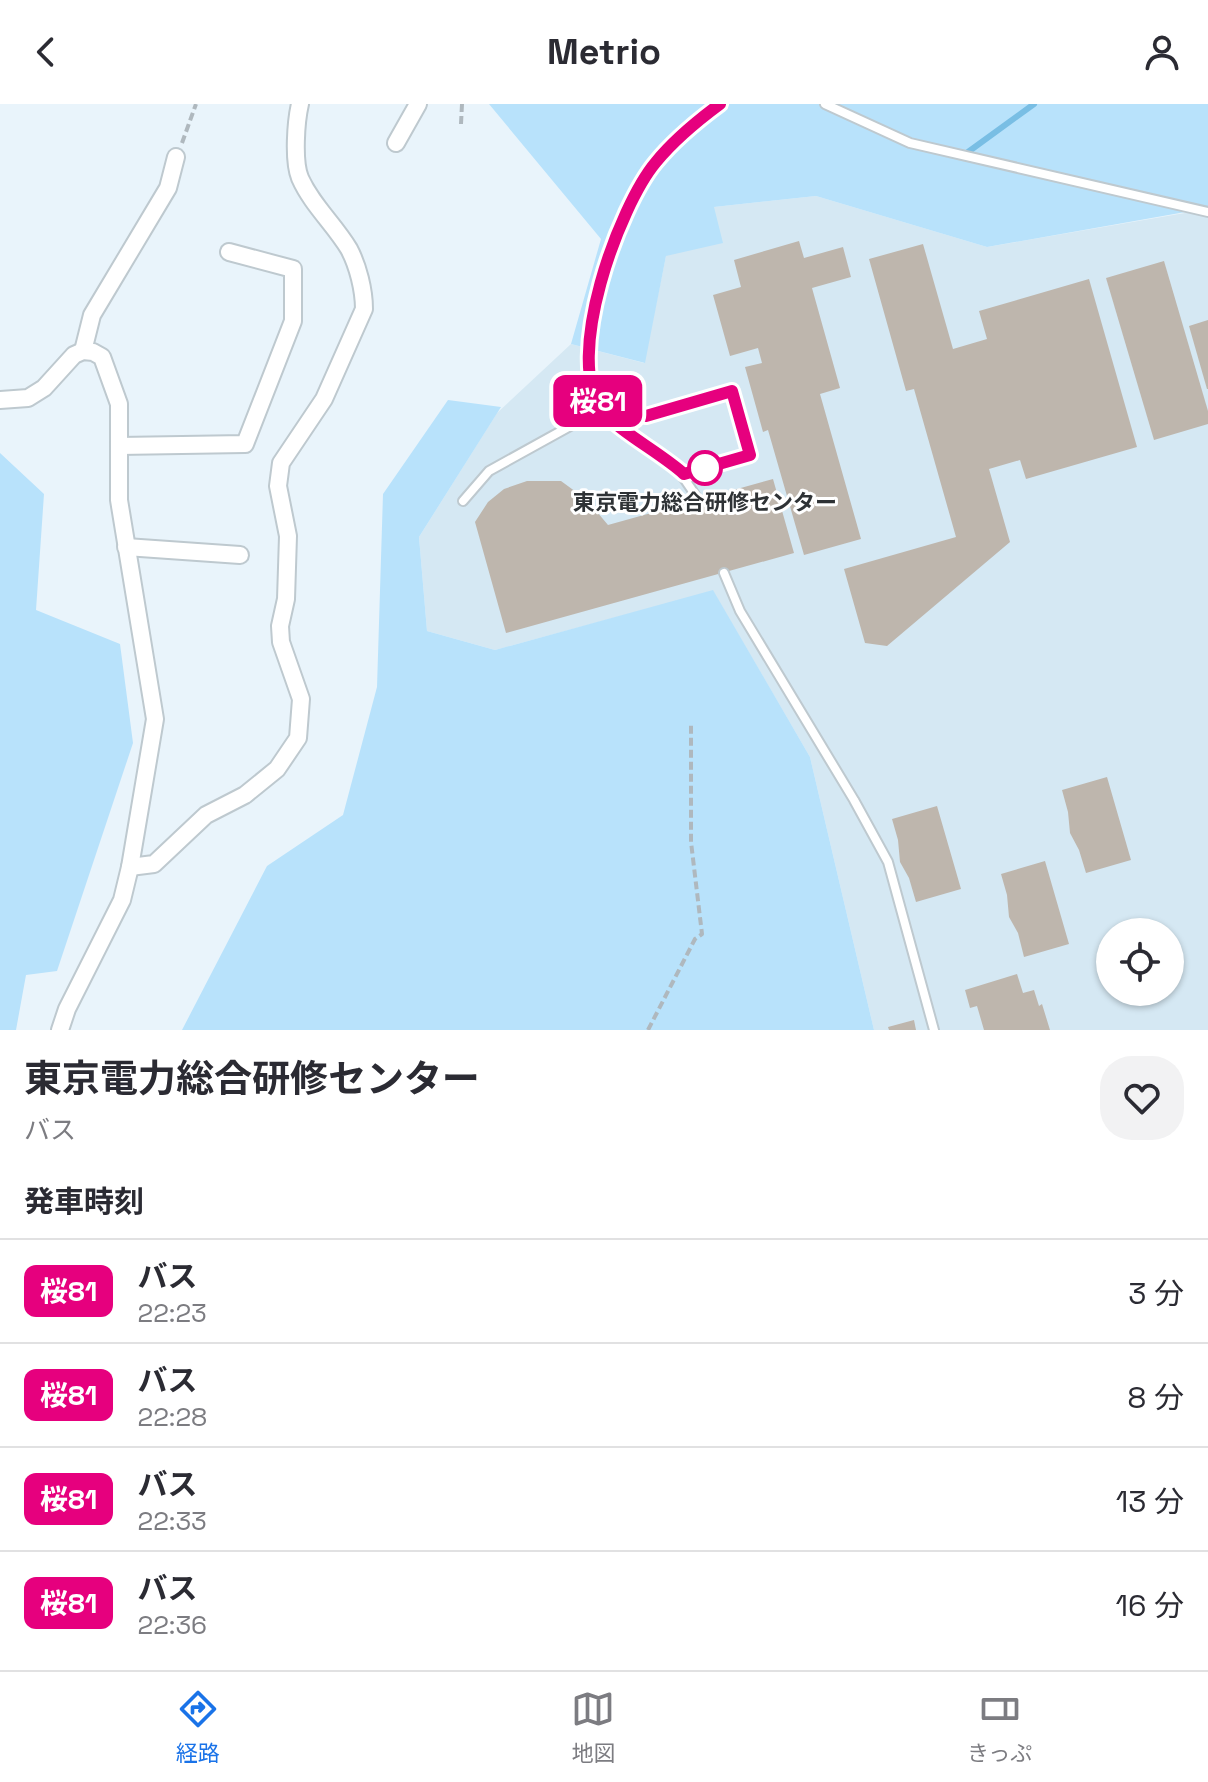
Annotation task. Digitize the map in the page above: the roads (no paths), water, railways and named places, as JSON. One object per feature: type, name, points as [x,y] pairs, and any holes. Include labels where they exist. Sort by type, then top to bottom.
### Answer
[{"type":"street","points":[[130,867],[154,864],[206,815],[245,795],[277,769],[298,738],[301,699],[281,642],[280,626],[286,599],[288,536],[278,486],[281,463],[324,399],[364,309],[364,293],[349,250],[318,210],[298,175],[296,120],[300,104]]},
{"type":"street","points":[[396,143],[418,104]]},
{"type":"street","points":[[83,351],[92,315],[168,188],[176,157]]},
{"type":"street","points":[[119,446],[245,444],[293,321],[293,269],[229,252]]},
{"type":"street","points":[[0,400],[28,398],[44,388],[74,355],[83,351],[102,357],[119,404],[119,500],[155,719],[122,900],[67,1009],[60,1030]]},
{"type":"street","points":[[126,547],[240,555]]},
{"type":"lane","points":[[698,500],[684,474],[601,409],[588,367],[592,317],[602,275],[620,225],[654,164],[695,123],[720,104]]},
{"type":"lane","points":[[825,104],[910,143],[1208,212]]},
{"type":"lane","points":[[618,424],[732,391],[750,455],[684,474]]},
{"type":"lane","points":[[463,501],[489,471],[601,409]]},
{"type":"lane","points":[[724,573],[740,611],[888,862],[934,1030]]},
{"type":"waterway","points":[[968,152],[1034,104]]},
{"type":"place","name":"東京電力総合研修センター","points":[[705,468]]}]
